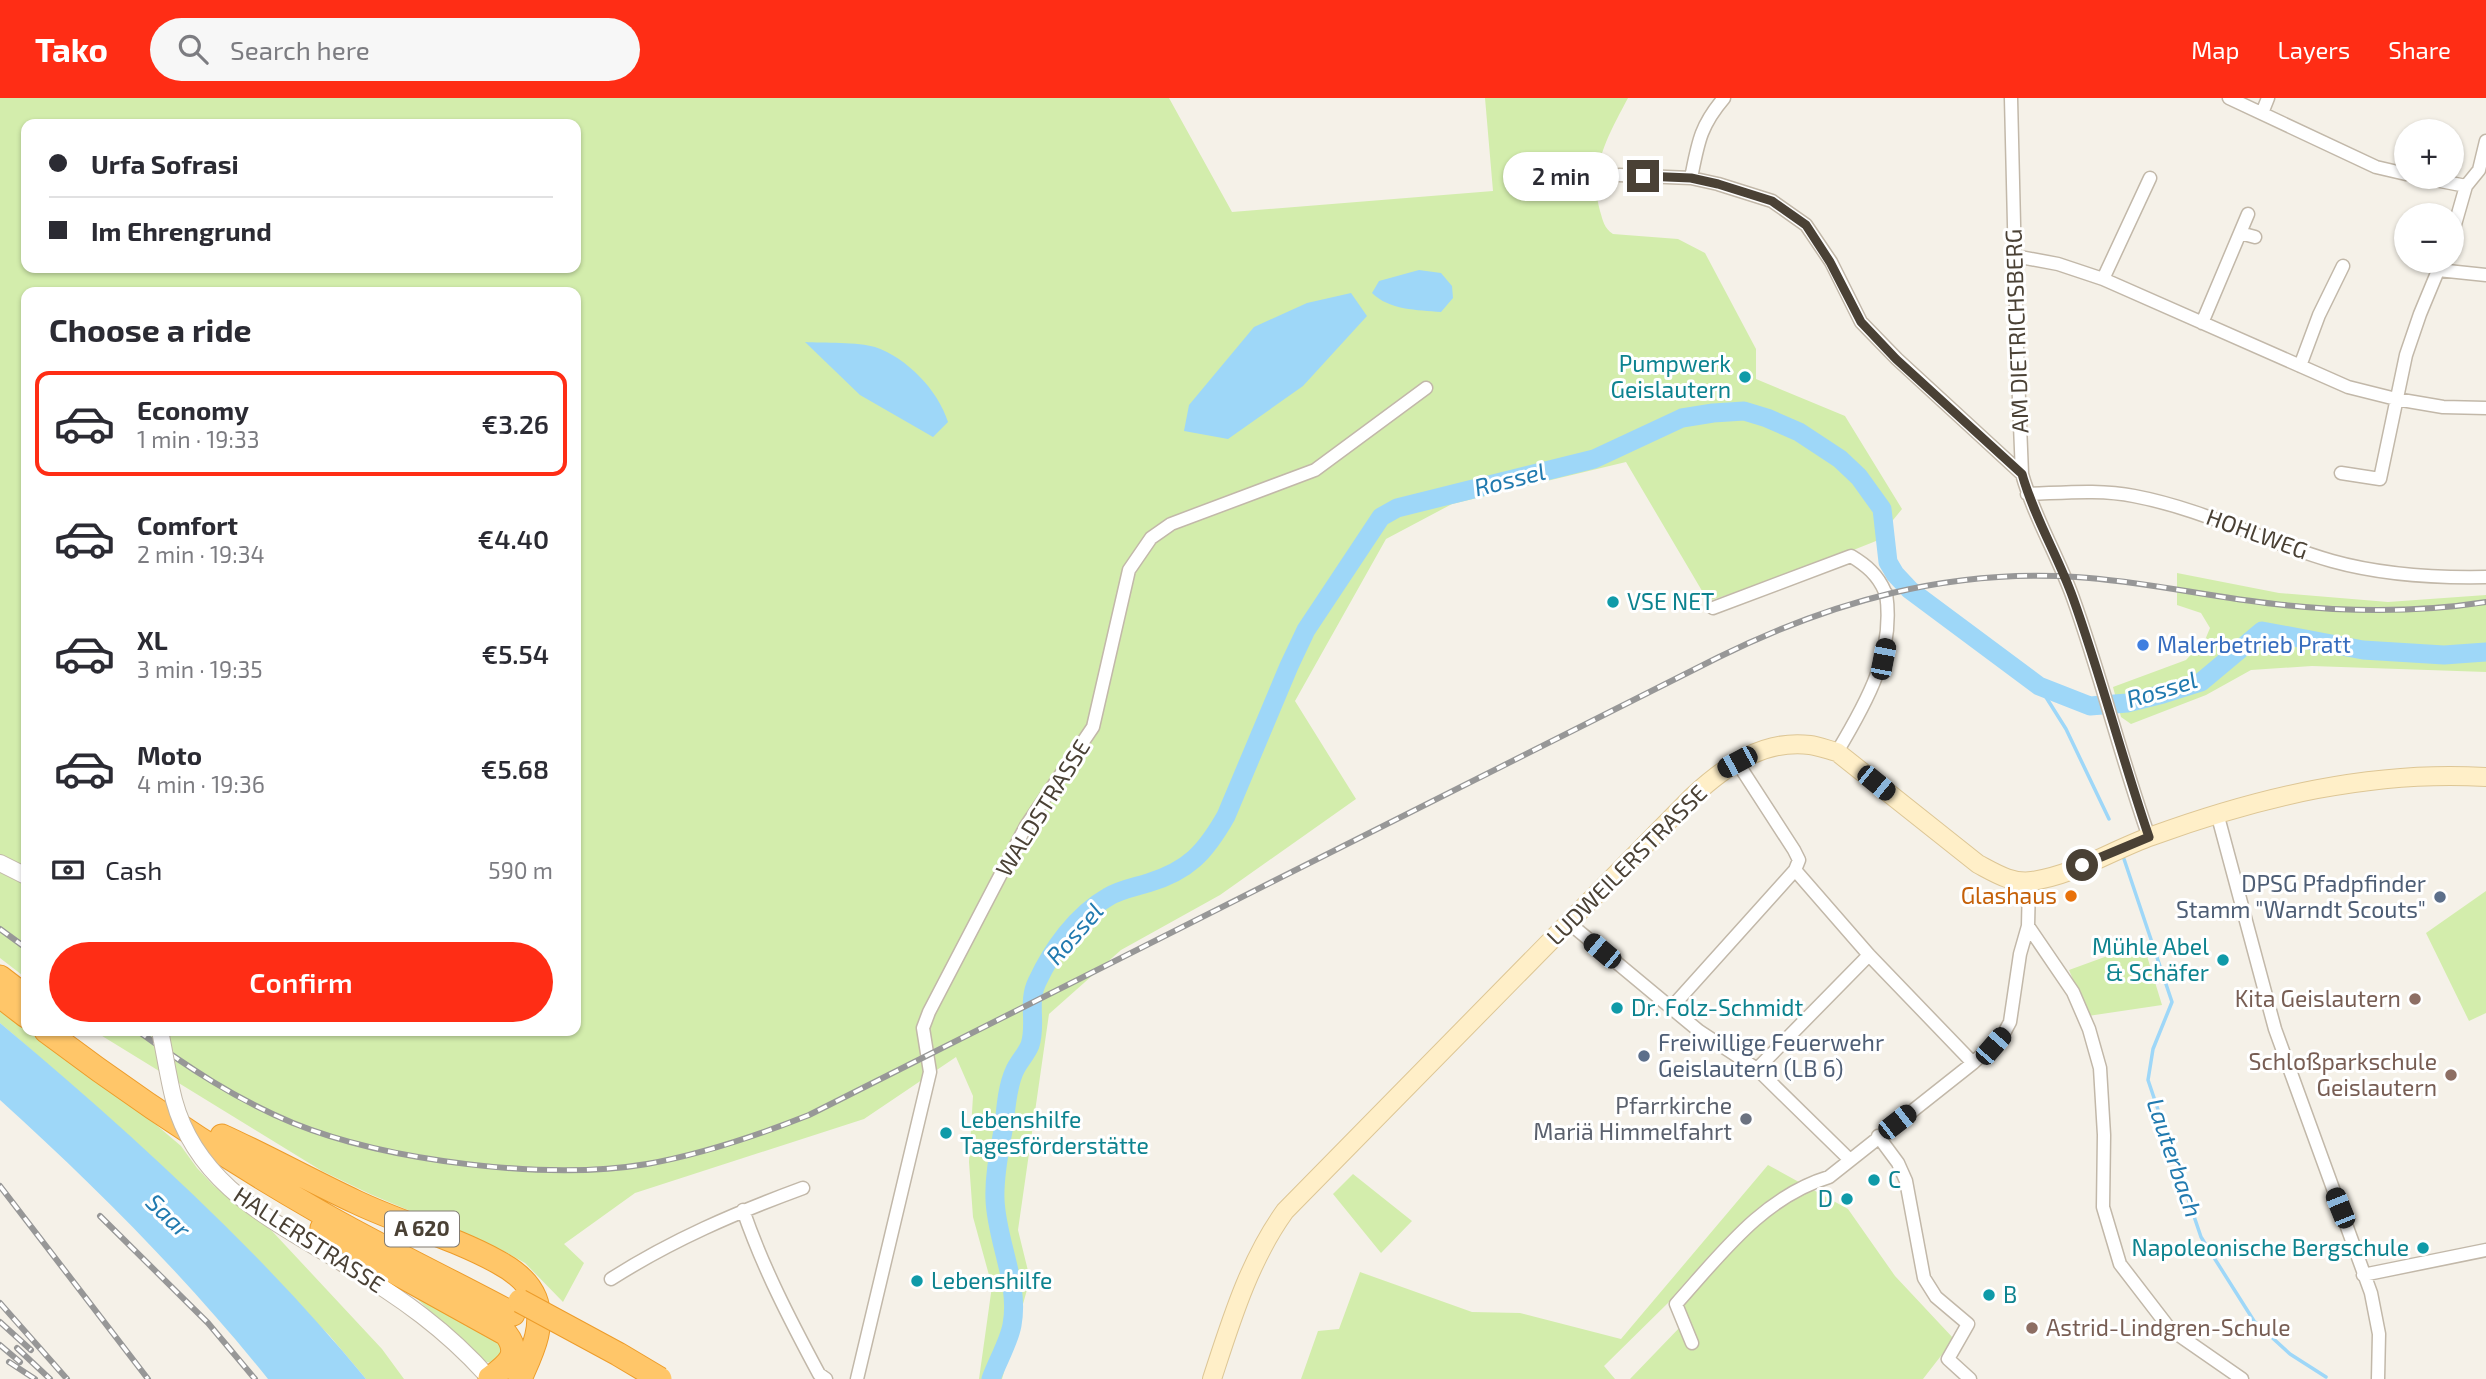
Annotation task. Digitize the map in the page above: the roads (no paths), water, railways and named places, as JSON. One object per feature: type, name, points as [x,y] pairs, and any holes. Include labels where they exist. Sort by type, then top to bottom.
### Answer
[{"type":"highway","points":[[0,977],[21,994]]},
{"type":"highway","points":[[0,996],[21,1012]]},
{"type":"highway","name":"A 620","points":[[54,1036],[192,1117],[214,1140],[464,1246],[514,1272],[536,1299],[539,1315],[538,1332],[520,1379]]},
{"type":"highway","name":"A 620","points":[[76,1036],[129,1082],[214,1140],[517,1307],[631,1379]]},
{"type":"highway","points":[[214,1140],[264,1189],[345,1243],[506,1334],[513,1343],[514,1351],[510,1361],[490,1379]]},
{"type":"highway","name":"A 620","points":[[517,1307],[618,1354],[660,1379]]},
{"type":"main road","name":"LUDWEILERSTRASSE","points":[[1212,1379],[1260,1250],[1285,1211],[1692,797],[1719,772],[1755,752],[1809,745],[1837,752],[1978,864],[2003,878],[2029,882],[2057,876],[2149,837],[2217,813],[2310,789],[2454,775],[2486,778]]},
{"type":"street","points":[[1691,178],[1701,132],[1710,114],[1724,98]]},
{"type":"street","name":"AM DIETRICHSBERG","points":[[2011,98],[2022,474],[2027,494],[2072,594],[2149,837]]},
{"type":"street","points":[[2229,98],[2376,167],[2394,171]]},
{"type":"street","points":[[2262,113],[2269,98]]},
{"type":"street","points":[[2461,203],[2466,186],[2483,170],[2486,141]]},
{"type":"street","points":[[1619,175],[1691,178],[1772,201],[1806,225],[1830,262],[1861,322],[1896,359],[2022,474]]},
{"type":"street","points":[[2103,279],[2150,178]]},
{"type":"street","points":[[2202,323],[2248,214]]},
{"type":"street","points":[[2240,233],[2255,237]]},
{"type":"street","points":[[2015,256],[2058,264],[2103,279],[2348,387],[2443,407],[2486,408]]},
{"type":"street","points":[[2300,366],[2319,315],[2343,266]]},
{"type":"street","points":[[2464,271],[2486,275]]},
{"type":"street","points":[[2341,473],[2380,479],[2406,355],[2437,273]]},
{"type":"street","name":"WALDSTRASSE","points":[[857,1379],[930,1072],[923,1028],[1026,827],[1093,727],[1129,570],[1151,538],[1171,524],[1315,470],[1426,388]]},
{"type":"street","name":"HOHLWEG","points":[[2027,494],[2132,495],[2190,510],[2334,562],[2391,572],[2443,577],[2486,577]]},
{"type":"street","points":[[1713,608],[1851,556],[1880,579],[1886,593],[1888,632],[1883,659],[1864,707],[1837,752]]},
{"type":"street","points":[[1671,1008],[1795,870],[1799,860],[1737,762]]},
{"type":"street","points":[[2217,813],[2275,1029],[2371,1293],[2379,1334],[2378,1379]]},
{"type":"street","points":[[0,863],[21,874]]},
{"type":"street","points":[[1795,870],[1869,955],[1973,1063]]},
{"type":"street","points":[[1692,1343],[1676,1304],[1734,1239],[1771,1205],[1806,1184],[1829,1177],[1993,1046],[2010,1022],[2020,954],[2028,926],[2029,882]]},
{"type":"street","points":[[1569,923],[1699,1031],[1757,1069],[1850,1160]]},
{"type":"street","points":[[2028,926],[2073,992],[2089,1029],[2100,1068],[2104,1135],[2103,1207],[2120,1264],[2170,1329],[2242,1379]]},
{"type":"street","points":[[1757,1069],[1869,955]]},
{"type":"street","name":"HALLERSTRASSE","points":[[161,1036],[174,1100],[195,1148],[230,1190],[266,1216],[418,1311],[446,1334],[490,1379]]},
{"type":"street","points":[[1878,1136],[1898,1163],[1906,1181],[1924,1278],[1936,1297],[1968,1324],[1948,1359],[1970,1379]]},
{"type":"street","points":[[611,1279],[683,1236],[803,1188]]},
{"type":"street","points":[[743,1210],[757,1252],[777,1297],[825,1379]]},
{"type":"street","points":[[2363,1275],[2486,1250]]},
{"type":"water","points":[[1419,270],[1441,273],[1452,286],[1453,298],[1441,312],[1395,306],[1372,293],[1379,281]]},
{"type":"water","points":[[1351,293],[1367,316],[1303,386],[1228,439],[1184,431],[1189,405],[1254,327],[1307,303]]},
{"type":"water","points":[[805,342],[860,344],[887,352],[910,367],[929,387],[948,422],[933,437],[860,395]]},
{"type":"water","name":"Saar","points":[[0,1023],[97,1106],[191,1193],[282,1283],[366,1379],[268,1379],[140,1234],[0,1100]]},
{"type":"waterway","name":"Rossel","points":[[991,1379],[1006,1345],[1014,1309],[996,1214],[996,1171],[1010,1085],[1032,1037],[1033,997],[1037,982],[1066,934],[1086,913],[1117,892],[1174,873],[1194,859],[1211,840],[1226,816],[1306,630],[1381,517],[1397,508],[1594,459],[1682,418],[1744,411],[1799,432],[1840,459],[1859,477],[1882,509],[1888,562],[1910,590],[2039,686],[2090,706],[2127,703],[2201,682],[2262,631],[2363,650],[2444,655],[2486,652]]},
{"type":"waterway","name":"Lauterbach","points":[[2039,686],[2066,729],[2109,819]]},
{"type":"waterway","name":"Lauterbach","points":[[2124,859],[2172,1002],[2153,1049],[2148,1080],[2201,1237],[2254,1321],[2290,1354],[2326,1377]]},
{"type":"railway","points":[[145,1036],[193,1069],[252,1104],[293,1123],[374,1148],[420,1157],[515,1169],[607,1169],[647,1164],[729,1144],[809,1115],[1719,657],[1762,637],[1848,605],[1937,584],[2029,576],[2101,579],[2250,601],[2328,609],[2407,610],[2486,602]]},
{"type":"railway","points":[[0,929],[21,944]]},
{"type":"railway","points":[[0,1186],[148,1379]]},
{"type":"railway","points":[[100,1216],[208,1323],[255,1379]]},
{"type":"railway","points":[[0,1303],[67,1379]]},
{"type":"railway","points":[[0,1322],[31,1350]]},
{"type":"railway","points":[[0,1345],[20,1362]]},
{"type":"railway","points":[[17,1348],[50,1379]]},
{"type":"railway","points":[[9,1362],[35,1379]]},
{"type":"place","name":"Pumpwerk Geislautern","points":[[1745,377]]},
{"type":"place","name":"VSE NET","points":[[1613,602]]},
{"type":"place","name":"Malerbetrieb Pratt","points":[[2143,645]]},
{"type":"place","name":"Glashaus","points":[[2071,896]]},
{"type":"place","name":"DPSG Pfadpfinder Stamm \"Warndt Scouts\"","points":[[2440,897]]},
{"type":"place","name":"Mühle Abel & Schäfer","points":[[2223,960]]},
{"type":"place","name":"Kita Geislautern","points":[[2415,999]]},
{"type":"place","name":"Dr. Folz-Schmidt","points":[[1617,1008]]},
{"type":"place","name":"Freiwillige Feuerwehr Geislautern (LB 6)","points":[[1644,1056]]},
{"type":"place","name":"Schloßparkschule Geislautern","points":[[2451,1075]]},
{"type":"place","name":"Pfarrkirche Mariä Himmelfahrt","points":[[1746,1119]]},
{"type":"place","name":"Lebenshilfe Tagesförderstätte","points":[[946,1133]]},
{"type":"place","name":"C","points":[[1874,1180]]},
{"type":"place","name":"D","points":[[1847,1199]]},
{"type":"place","name":"Napoleonische Bergschule","points":[[2423,1248]]},
{"type":"place","name":"Lebenshilfe","points":[[917,1281]]},
{"type":"place","name":"B","points":[[1989,1295]]},
{"type":"place","name":"Astrid-Lindgren-Schule","points":[[2032,1328]]}]
